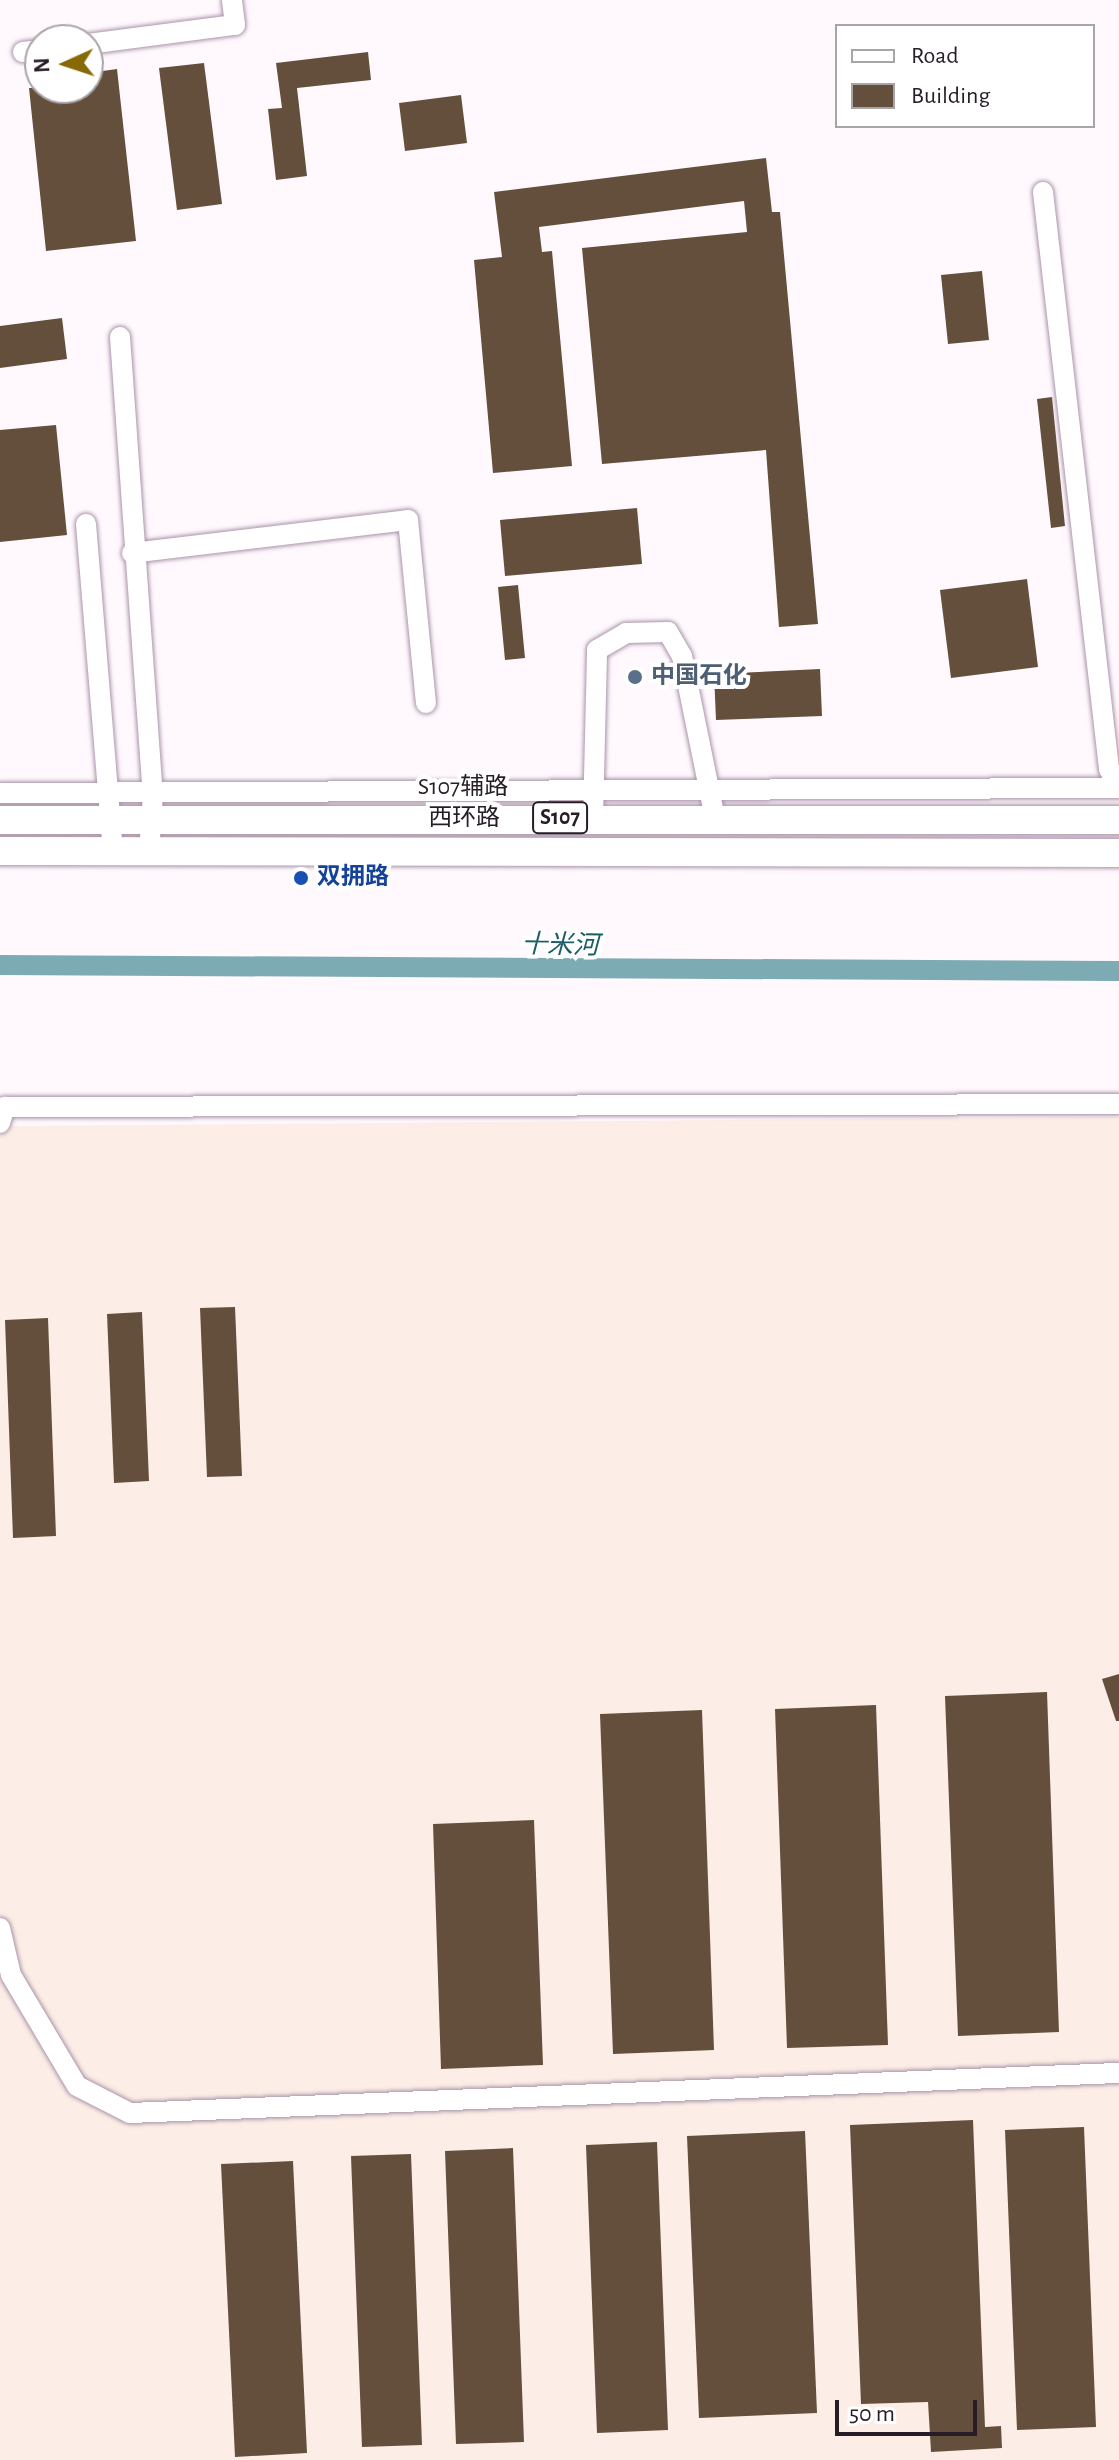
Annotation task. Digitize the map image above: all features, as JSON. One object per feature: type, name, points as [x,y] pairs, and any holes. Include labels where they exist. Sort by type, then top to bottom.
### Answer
[{"type":"highway","name":"西环路","points":[[0,820],[113,807],[593,818],[1119,820]]},
{"type":"highway","name":"西环路","points":[[0,851],[1119,853]]},
{"type":"street","points":[[104,42],[235,25],[232,0]]},
{"type":"street","points":[[1043,192],[1109,769],[1119,788]]},
{"type":"street","points":[[120,337],[132,553],[152,807],[149,853]]},
{"type":"street","points":[[132,553],[408,520],[426,703]]},
{"type":"street","points":[[86,524],[113,807],[113,852]]},
{"type":"street","points":[[593,818],[590,787],[597,650],[626,633],[668,632],[682,656],[715,818]]},
{"type":"street","name":"S107辅路","points":[[152,807],[590,787],[1119,788]]},
{"type":"street","points":[[0,793],[113,807]]},
{"type":"street","points":[[0,1123],[5,1107],[1119,1104]]},
{"type":"street","points":[[0,1928],[11,1975],[77,2086],[130,2113],[1119,2073]]},
{"type":"shaded area","points":[[1119,1117],[1119,2460],[0,2460],[0,1126]]},
{"type":"building","points":[[368,52],[371,80],[297,88],[307,176],[276,180],[268,109],[282,108],[276,63]]},
{"type":"building","points":[[204,63],[222,204],[177,210],[159,68]]},
{"type":"building","points":[[117,69],[136,241],[46,251],[31,104],[104,104],[104,71]]},
{"type":"building","points":[[461,95],[467,143],[405,151],[399,103]]},
{"type":"building","points":[[766,158],[772,212],[780,212],[818,624],[779,627],[766,450],[602,464],[582,248],[747,232],[744,201],[539,227],[542,252],[552,251],[572,466],[493,473],[474,260],[502,257],[494,192]]},
{"type":"building","points":[[982,271],[989,340],[948,344],[941,275]]},
{"type":"building","points":[[62,318],[67,359],[0,368],[0,326]]},
{"type":"building","points":[[1052,397],[1065,526],[1051,528],[1037,399]]},
{"type":"building","points":[[56,425],[67,535],[0,542],[0,430]]},
{"type":"building","points":[[637,508],[642,564],[505,576],[500,520]]},
{"type":"building","points":[[1027,579],[1038,667],[951,678],[940,590]]},
{"type":"building","points":[[518,585],[525,658],[505,660],[498,587]]},
{"type":"building","points":[[820,669],[822,716],[716,720],[714,674]]},
{"type":"building","points":[[235,1307],[242,1476],[207,1477],[200,1308]]},
{"type":"building","points":[[142,1312],[149,1481],[114,1483],[107,1314]]},
{"type":"building","points":[[48,1318],[56,1536],[13,1538],[5,1320]]},
{"type":"building","points":[[1119,1674],[1119,1721],[1116,1721],[1102,1679]]},
{"type":"building","points":[[1047,1692],[1059,2032],[958,2036],[945,1696]]},
{"type":"building","points":[[876,1705],[888,2045],[787,2048],[775,1709]]},
{"type":"building","points":[[702,1710],[714,2050],[613,2054],[600,1714]]},
{"type":"building","points":[[534,1820],[543,2065],[441,2069],[433,1824]]},
{"type":"building","points":[[973,2120],[985,2427],[1001,2426],[1002,2448],[931,2452],[928,2402],[861,2404],[850,2125]]},
{"type":"building","points":[[1084,2127],[1096,2427],[1017,2430],[1005,2130]]},
{"type":"building","points":[[805,2131],[817,2413],[699,2418],[687,2136]]},
{"type":"building","points":[[657,2142],[668,2430],[597,2433],[586,2145]]},
{"type":"building","points":[[513,2148],[524,2442],[456,2444],[445,2151]]},
{"type":"building","points":[[411,2154],[422,2445],[362,2447],[351,2156]]},
{"type":"building","points":[[293,2161],[307,2453],[235,2457],[221,2164]]},
{"type":"waterway","name":"十米河","points":[[0,965],[1119,971]]},
{"type":"place","name":"中国石化","points":[[635,677]]},
{"type":"place","name":"双拥路","points":[[301,878]]}]
